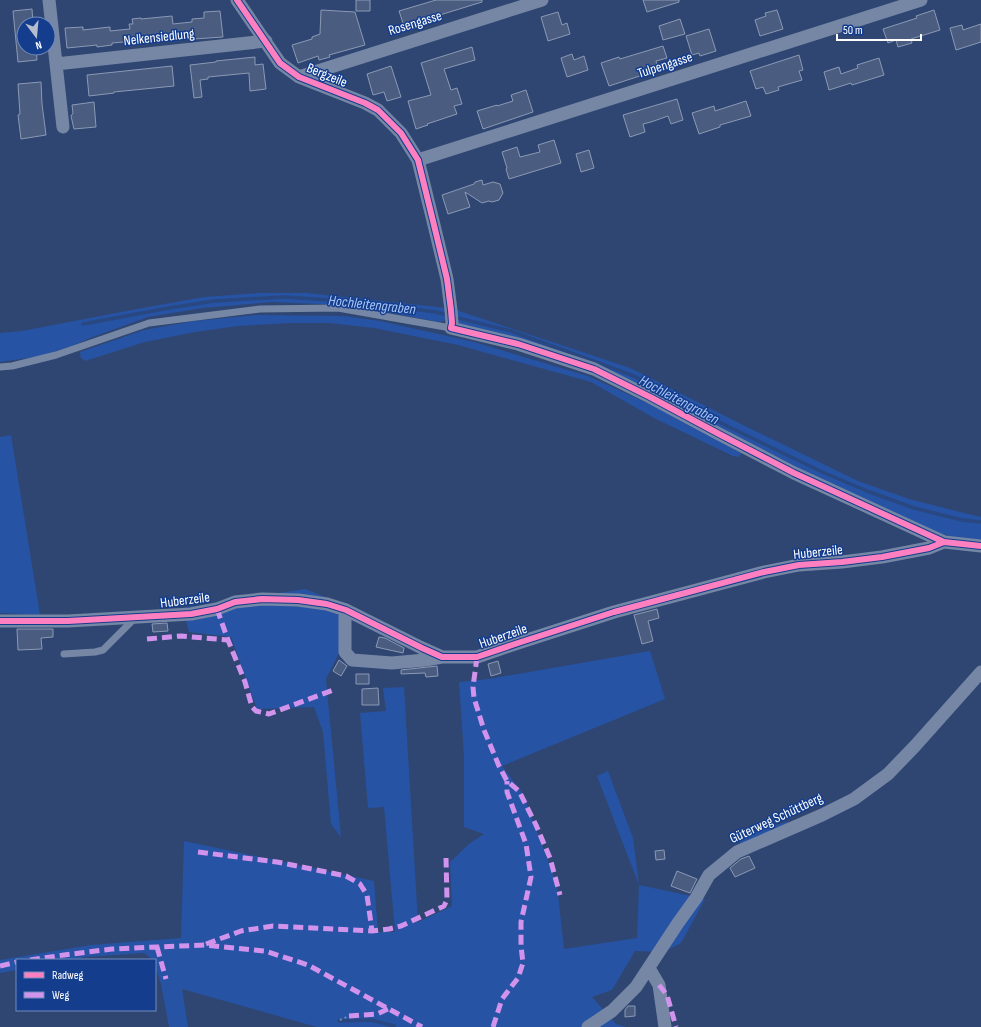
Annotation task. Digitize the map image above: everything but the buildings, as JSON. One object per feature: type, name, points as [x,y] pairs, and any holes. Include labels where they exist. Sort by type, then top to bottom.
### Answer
[{"type":"street","points":[[49,0],[63,127]]},
{"type":"street","name":"Bergzeile","points":[[237,0],[280,63],[299,77],[365,103],[378,110],[401,133],[418,160],[447,279],[452,310],[451,325]]},
{"type":"street","name":"Rosengasse","points":[[299,77],[542,0]]},
{"type":"street","name":"Tulpengasse","points":[[418,160],[921,0]]},
{"type":"street","name":"Nelkensiedlung","points":[[56,64],[266,41]]},
{"type":"street","points":[[451,325],[518,344],[594,369],[794,473],[944,542],[981,546]]},
{"type":"street","name":"Huberzeile","points":[[0,621],[68,621],[191,614],[217,609],[235,602],[262,599],[298,600],[327,604],[346,610],[442,657],[477,657],[614,612],[764,572],[799,564],[842,562],[882,557],[929,548],[944,542]]},
{"type":"street","points":[[346,610],[345,652],[352,660],[392,663],[442,657]]},
{"type":"street","name":"Güterweg Schüttberg","points":[[588,1027],[612,1011],[636,987],[696,898],[709,875],[737,852],[822,815],[854,798],[888,774],[981,672]]},
{"type":"street","points":[[649,968],[659,985],[665,1027]]},
{"type":"lane","points":[[0,367],[12,366],[56,355],[149,323],[260,308],[338,308],[451,325]]},
{"type":"lane","points":[[64,654],[103,650],[136,617]]},
{"type":"path","points":[[340,1020],[349,1016]]},
{"type":"shaded area","points":[[258,293],[306,293],[447,308],[444,321],[439,322],[343,305],[272,302],[203,308],[148,317],[72,346],[41,356],[0,362],[0,333],[22,331],[204,297]]},
{"type":"shaded area","points":[[456,310],[630,368],[858,481],[909,499],[981,517],[981,540],[957,538],[941,534],[828,483],[630,380],[457,323]]},
{"type":"shaded area","points":[[256,315],[344,316],[380,321],[474,342],[588,376],[669,413],[741,453],[739,457],[733,456],[654,418],[591,382],[458,345],[374,328],[329,323],[290,323],[238,326],[195,332],[145,342],[85,361],[81,358],[80,352],[144,330],[195,321]]},
{"type":"shaded area","points":[[11,435],[40,615],[0,613],[0,437]]},
{"type":"shaded area","points":[[305,589],[340,603],[341,649],[326,679],[341,837],[331,824],[323,732],[314,707],[257,709],[231,637],[189,632],[183,608]]},
{"type":"shaded area","points":[[650,651],[665,699],[502,766],[523,794],[557,885],[564,949],[637,938],[639,885],[705,899],[681,943],[664,952],[635,951],[612,990],[592,997],[616,1024],[626,1027],[317,1027],[182,989],[188,1027],[169,1027],[161,984],[156,969],[156,959],[152,959],[144,953],[76,959],[16,959],[16,970],[0,973],[0,960],[91,945],[181,938],[184,841],[374,881],[378,932],[395,932],[384,807],[368,808],[360,713],[386,711],[383,688],[404,687],[418,922],[452,906],[450,862],[469,844],[484,834],[464,827],[464,755],[459,682],[489,679]]},
{"type":"shaded area","points":[[608,771],[633,838],[639,885],[597,776]]},
{"type":"shaded area","points":[[789,821],[756,851],[734,839]]},
{"type":"waterway","name":"Hochleitengraben","points":[[83,324],[214,301],[284,297],[346,301],[436,312],[448,315]]},
{"type":"waterway","name":"Hochleitengraben","points":[[454,317],[511,331],[634,376],[723,424],[820,471],[867,491],[914,508],[962,520],[981,522]]},
{"type":"waterway","points":[[339,1021],[371,1020],[394,1026]]},
{"type":"marked path","points":[[217,609],[245,682],[252,707],[256,711],[269,714],[336,689]]},
{"type":"marked path","points":[[147,639],[181,636],[228,640]]},
{"type":"marked path","points":[[477,657],[473,687],[474,698],[484,730],[507,781],[519,791],[536,825],[550,858],[560,895]]},
{"type":"marked path","points":[[493,1027],[502,999],[518,978],[523,963],[521,922],[531,877],[526,844],[507,792],[507,781]]},
{"type":"marked path","points":[[198,852],[277,862],[346,876],[360,884],[367,895],[372,931]]},
{"type":"marked path","points":[[206,944],[241,931],[273,926],[372,931],[401,926],[444,906],[447,900],[446,858]]},
{"type":"marked path","points":[[37,959],[112,949],[205,945],[265,951],[308,965],[422,1027]]},
{"type":"marked path","points":[[157,947],[166,979]]},
{"type":"marked path","points":[[0,966],[16,962]]},
{"type":"marked path","points":[[659,985],[667,995],[676,1027]]},
{"type":"marked path","points":[[349,1016],[377,1014],[388,1009]]},
{"type":"cycle path","points":[[237,0],[280,63],[299,77],[365,103],[378,110],[401,133],[418,160],[447,279],[451,310],[451,328],[518,344],[594,369],[794,473],[944,542],[981,546]]},
{"type":"cycle path","points":[[0,621],[68,621],[191,614],[217,609],[235,602],[262,599],[298,600],[327,604],[346,610],[442,657],[477,657],[614,612],[764,572],[799,565],[882,557],[929,548],[944,542]]}]
